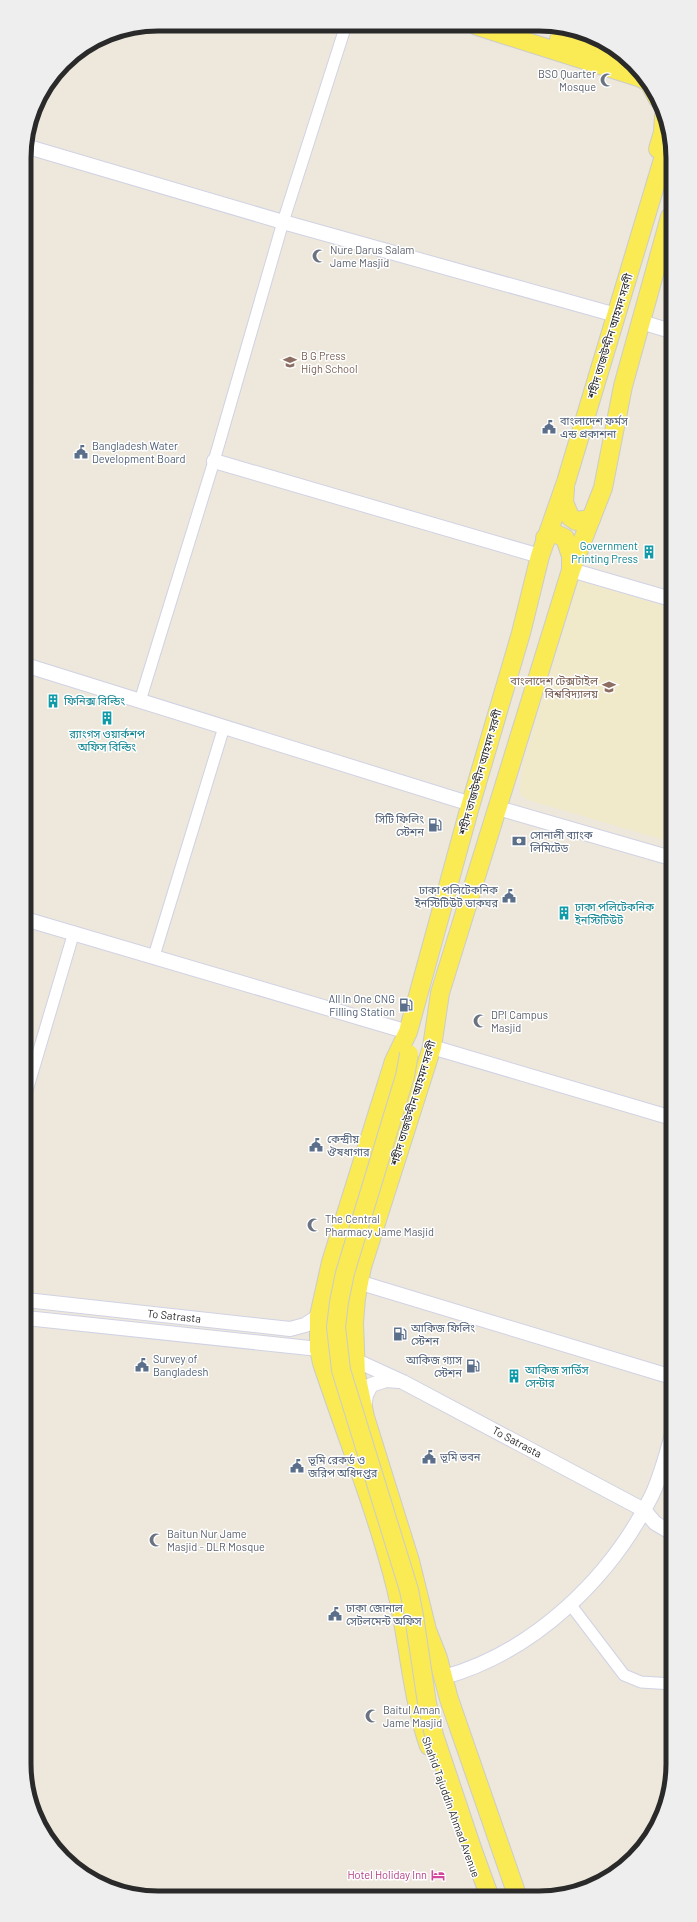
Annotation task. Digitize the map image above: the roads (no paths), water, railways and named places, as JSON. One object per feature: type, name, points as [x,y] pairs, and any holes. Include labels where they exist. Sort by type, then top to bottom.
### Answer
[{"type":"main road","points":[[498,31],[617,58]]},
{"type":"main road","points":[[529,31],[558,45],[636,77]]},
{"type":"main road","points":[[652,196],[648,182],[663,130]]},
{"type":"main road","name":"শহীদ তাজউদ্দীন আহমদ সরণী","points":[[319,1349],[319,1316],[331,1262],[394,1061],[408,1032],[471,804],[521,633],[545,538],[566,482],[666,150]]},
{"type":"main road","name":"শহীদ তাজউদ্দীন আহমদ সরণী","points":[[355,1360],[354,1329],[357,1290],[432,1047],[440,993],[571,570],[603,488],[623,386],[666,231]]},
{"type":"main road","points":[[566,482],[564,502],[570,517],[576,521],[590,519]]},
{"type":"main road","points":[[545,538],[554,533],[565,538],[571,556],[571,570]]},
{"type":"main road","points":[[408,1032],[409,1054],[405,1076],[341,1289],[336,1327],[337,1353],[347,1392],[409,1590],[427,1703],[434,1735],[473,1851],[488,1891]]},
{"type":"main road","points":[[319,1316],[357,1290]]},
{"type":"main road","points":[[319,1349],[332,1349],[342,1346],[350,1339],[354,1329]]},
{"type":"main road","points":[[319,1349],[355,1360],[357,1381],[363,1411],[410,1561],[427,1630],[433,1643],[452,1707],[516,1891]]},
{"type":"main road","name":"Shahid Tajuddin Ahmad Avenue","points":[[319,1349],[378,1524],[396,1589],[414,1689],[425,1734],[482,1891]]},
{"type":"main road","points":[[330,1385],[357,1381]]},
{"type":"main road","points":[[427,1630],[428,1650],[435,1693],[441,1714],[504,1891]]},
{"type":"street","points":[[140,700],[214,461],[283,222],[344,31]]},
{"type":"street","points":[[31,148],[283,222],[616,315]]},
{"type":"street","points":[[641,322],[666,330]]},
{"type":"street","points":[[214,461],[540,556]]},
{"type":"street","points":[[571,570],[666,598]]},
{"type":"street","points":[[31,667],[471,804]]},
{"type":"street","points":[[154,956],[224,727]]},
{"type":"street","points":[[498,808],[666,857]]},
{"type":"street","points":[[31,921],[74,932],[408,1032]]},
{"type":"street","points":[[31,1077],[74,932]]},
{"type":"street","points":[[432,1047],[666,1116]]},
{"type":"street","points":[[357,1290],[384,1290],[666,1375]]},
{"type":"street","name":"To Satrasta","points":[[31,1301],[290,1329],[305,1325],[319,1316]]},
{"type":"street","points":[[31,1319],[319,1349]]},
{"type":"street","name":"To Satrasta","points":[[355,1360],[403,1382],[644,1510],[655,1522],[666,1529]]},
{"type":"street","points":[[363,1411],[366,1395],[371,1385],[386,1380],[403,1382]]},
{"type":"street","points":[[444,1677],[476,1666],[500,1655],[524,1641],[570,1604],[604,1568],[644,1510],[661,1471],[666,1455]]},
{"type":"street","points":[[626,1538],[645,1529],[666,1531]]},
{"type":"street","points":[[570,1604],[624,1675],[641,1682],[666,1684]]},
{"type":"place","name":"BSO Quarter Mosque","points":[[607,80]]},
{"type":"place","name":"Nure Darus Salam Jame Masjid","points":[[319,256]]},
{"type":"place","name":"B G Press High School","points":[[290,362]]},
{"type":"place","name":"বাংলাদেশ ফর্মস এন্ড প্রকাশনা","points":[[549,427]]},
{"type":"place","name":"Bangladesh Water Development Board","points":[[81,452]]},
{"type":"place","name":"Government Printing Press","points":[[649,552]]},
{"type":"place","name":"বাংলাদেশ টেক্সটাইল বিশ্ববিদ্যালয়","points":[[609,687]]},
{"type":"place","name":"ফিনিক্স বিল্ডিং","points":[[53,701]]},
{"type":"place","name":"র‍্যাংগস ওয়ার্কশপ অফিস বিল্ডিং","points":[[107,718]]},
{"type":"place","name":"সিটি ফিলিং স্টেশন","points":[[435,825]]},
{"type":"place","name":"সোনালী ব্যাংক লিমিটেড","points":[[519,841]]},
{"type":"place","name":"ঢাকা পলিটেকনিক ইনস্টিটিউট ডাকঘর","points":[[509,896]]},
{"type":"place","name":"ঢাকা পলিটেকনিক ইনস্টিটিউট","points":[[564,913]]},
{"type":"place","name":"All In One CNG Filling Station","points":[[406,1005]]},
{"type":"place","name":"DPI Campus Masjid","points":[[480,1021]]},
{"type":"place","name":"কেন্দ্রীয় ঔষধাগার","points":[[316,1145]]},
{"type":"place","name":"The Central Pharmacy Jame Masjid","points":[[314,1225]]},
{"type":"place","name":"আকিজ ফিলিং স্টেশন","points":[[400,1334]]},
{"type":"place","name":"Survey of Bangladesh","points":[[142,1365]]},
{"type":"place","name":"আকিজ গ্যাস স্টেশন","points":[[473,1366]]},
{"type":"place","name":"আকিজ সার্ভিস সেন্টার","points":[[514,1376]]},
{"type":"place","name":"ভূমি ভবন","points":[[429,1457]]},
{"type":"place","name":"ভূমি রেকর্ড ও জরিপ অধিদপ্তর","points":[[297,1466]]},
{"type":"place","name":"Baitun Nur Jame Masjid - DLR Mosque","points":[[156,1540]]},
{"type":"place","name":"ঢাকা জোনাল সেটলমেন্ট অফিস","points":[[335,1614]]},
{"type":"place","name":"Baitul Aman Jame Masjid","points":[[372,1716]]},
{"type":"place","name":"Hotel Holiday Inn","points":[[438,1875]]}]
